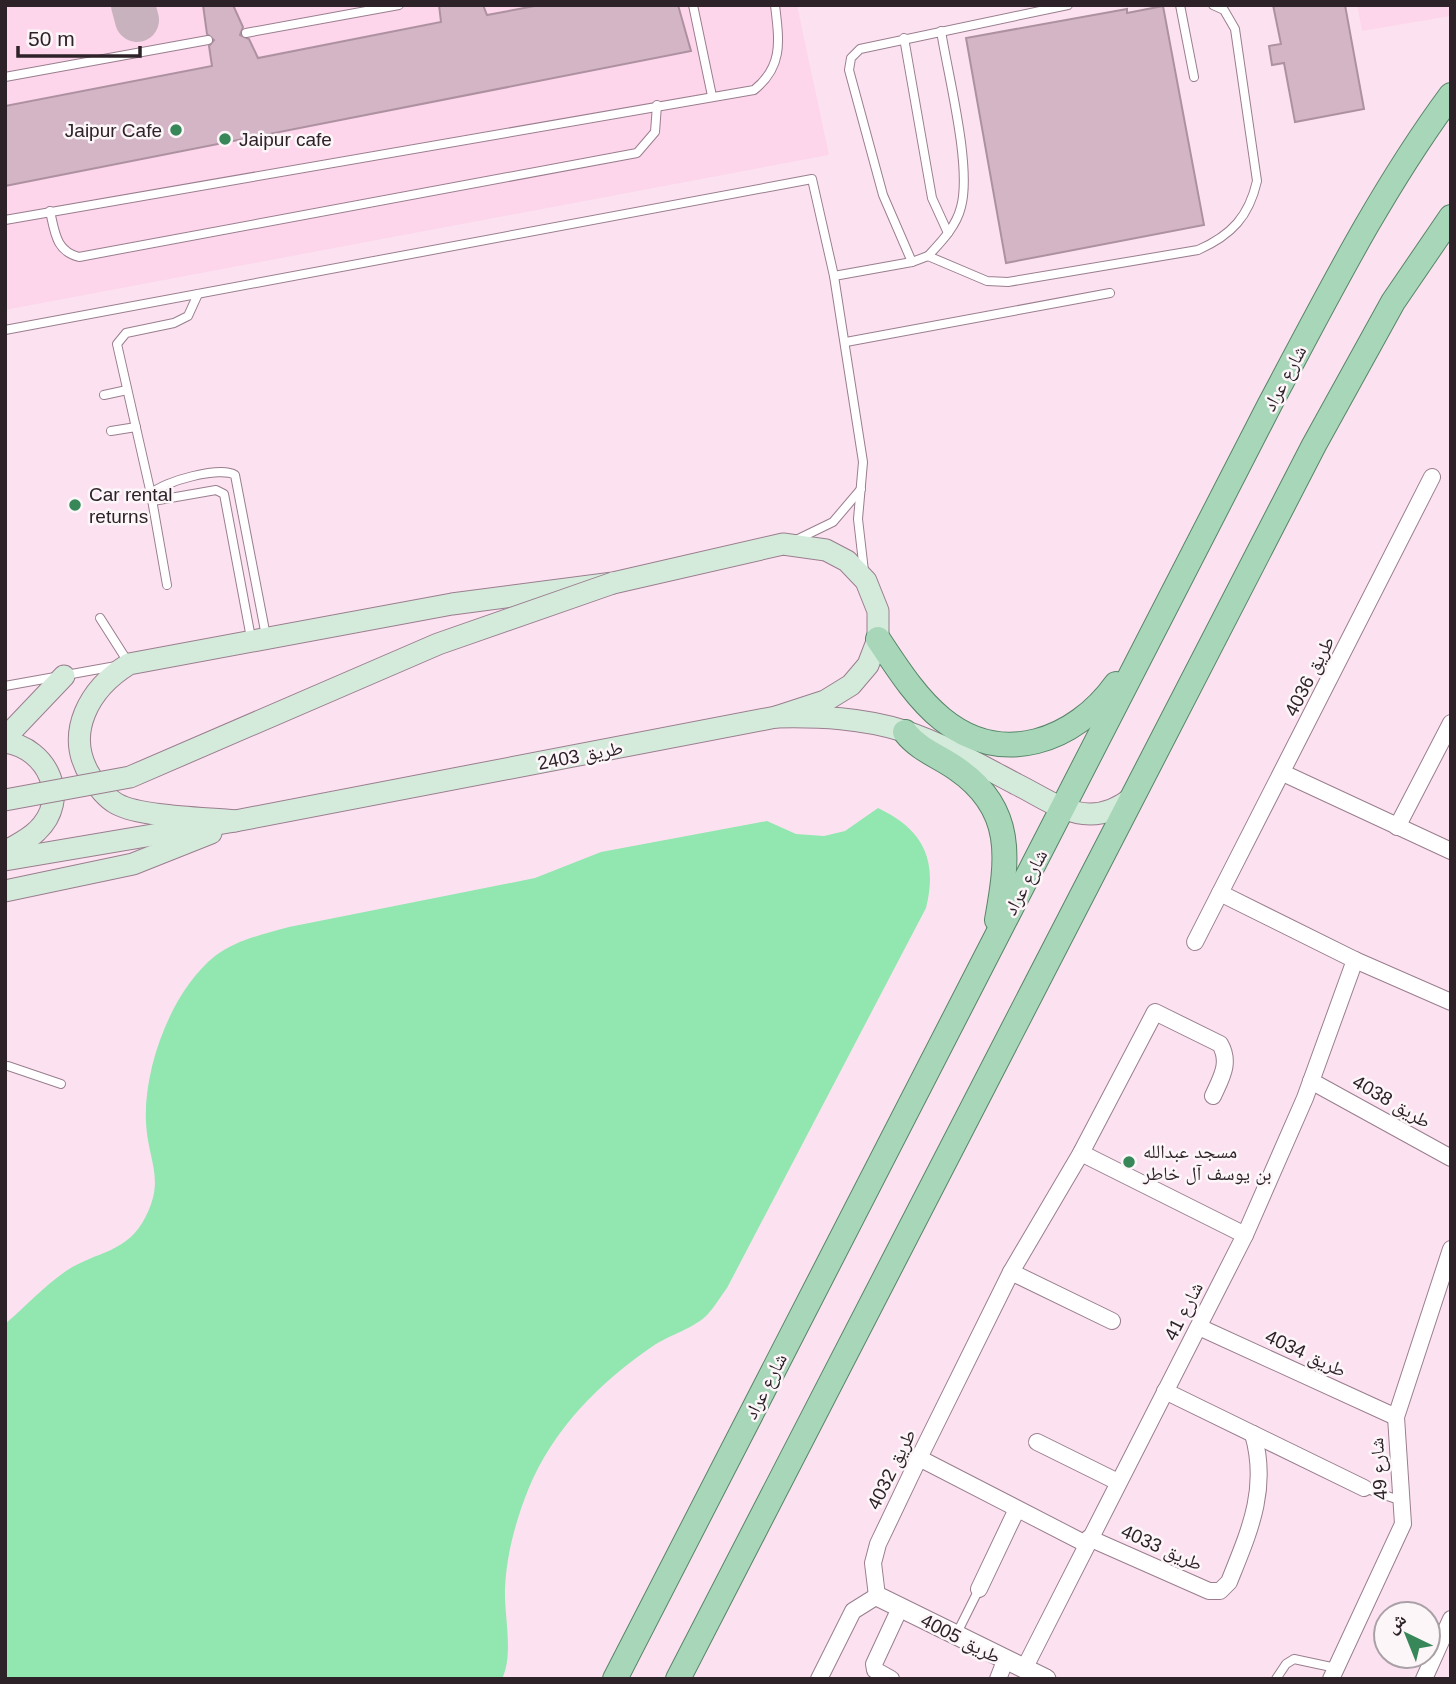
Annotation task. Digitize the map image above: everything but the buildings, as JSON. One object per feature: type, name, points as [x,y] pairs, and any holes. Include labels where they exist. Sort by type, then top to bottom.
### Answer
[{"type":"main road","name":"شارع عراد","points":[[615,1679],[1063,808],[1148,637],[1343,267],[1417,141],[1451,95]]},
{"type":"main road","points":[[678,1679],[1321,433],[1393,302],[1451,217]]},
{"type":"main road","points":[[235,821],[145,812],[117,805],[99,789],[85,766],[79,740],[83,713],[96,690],[129,664],[452,604],[612,583],[783,544],[825,550],[847,561],[866,581],[878,611],[878,639],[867,665],[851,685],[825,701],[776,717]]},
{"type":"main road","points":[[5,800],[130,777],[438,644],[612,583]]},
{"type":"main road","points":[[878,639],[918,694],[942,719],[983,741],[1030,744],[1069,730],[1112,688],[1148,637]]},
{"type":"main road","points":[[5,852],[39,830],[52,805],[54,790],[51,776],[34,753],[5,740],[64,676]]},
{"type":"main road","name":"طريق 2403","points":[[5,860],[235,821],[776,717],[824,716],[869,722],[905,732],[951,750],[1076,813],[1102,813],[1114,809],[1135,794]]},
{"type":"main road","points":[[905,732],[918,746],[957,768],[975,783],[992,805],[1004,831],[1007,855],[993,943]]},
{"type":"main road","points":[[5,891],[134,864],[187,844],[235,821]]},
{"type":"street","name":"طريق 4036","points":[[1195,942],[1432,477]]},
{"type":"street","points":[[1397,827],[1451,723]]},
{"type":"street","points":[[1283,773],[1451,851]]},
{"type":"street","points":[[1220,893],[1355,960],[1451,1002]]},
{"type":"street","name":"شارع 41","points":[[1024,1669],[1245,1235],[1311,1081],[1355,960]]},
{"type":"street","name":"طريق 4032","points":[[877,1596],[873,1563],[878,1544],[1011,1272],[1082,1153],[1155,1012],[1220,1044],[1226,1059],[1225,1068],[1213,1096]]},
{"type":"street","name":"طريق 4038","points":[[1311,1081],[1451,1158]]},
{"type":"street","points":[[1082,1153],[1245,1235]]},
{"type":"street","name":"شارع 49","points":[[1334,1673],[1403,1524],[1396,1417],[1451,1249]]},
{"type":"street","points":[[1011,1272],[1112,1321]]},
{"type":"street","name":"طريق 4034","points":[[1199,1327],[1396,1417]]},
{"type":"street","points":[[1165,1391],[1364,1488]]},
{"type":"street","name":"طريق 4033","points":[[1088,1541],[1209,1591],[1220,1591],[1229,1582],[1259,1501],[1260,1458],[1253,1434]]},
{"type":"street","points":[[1037,1441],[1118,1482]]},
{"type":"street","points":[[919,1458],[1017,1509],[1088,1541]]},
{"type":"street","points":[[979,1589],[1017,1509]]},
{"type":"street","points":[[819,1679],[853,1611],[877,1596]]},
{"type":"street","name":"طريق 4005","points":[[877,1596],[956,1636],[1002,1670],[1024,1669],[1046,1679]]},
{"type":"street","points":[[891,1679],[875,1670],[874,1664],[900,1608]]},
{"type":"street","points":[[1424,1679],[1451,1619]]},
{"type":"lane","points":[[246,33],[399,5]]},
{"type":"lane","points":[[693,5],[712,96]]},
{"type":"lane","points":[[5,220],[754,90],[768,76],[780,49],[775,5]]},
{"type":"lane","points":[[912,262],[883,195],[849,70],[851,58],[860,49],[904,38],[1068,5]]},
{"type":"lane","points":[[1180,5],[1194,77]]},
{"type":"lane","points":[[928,256],[987,282],[1008,282],[1198,250],[1217,242],[1242,222],[1253,201],[1257,181],[1235,29],[1224,10],[1213,5]]},
{"type":"lane","points":[[834,276],[912,262],[928,256],[948,233],[961,210],[966,181],[941,31]]},
{"type":"lane","points":[[904,38],[932,198],[948,233]]},
{"type":"lane","points":[[5,77],[208,40]]},
{"type":"lane","points":[[50,211],[57,242],[66,253],[79,257],[636,153],[655,132],[657,105]]},
{"type":"lane","points":[[5,330],[812,179],[846,342],[863,462],[858,519],[866,581]]},
{"type":"lane","points":[[846,342],[1110,293]]},
{"type":"lane","points":[[167,585],[152,497],[117,344],[126,333],[174,323],[188,316],[198,294]]},
{"type":"lane","points":[[104,395],[127,390]]},
{"type":"lane","points":[[111,431],[136,427]]},
{"type":"lane","points":[[152,497],[174,481],[225,472],[235,475],[259,640]]},
{"type":"lane","points":[[783,544],[810,536],[833,522],[862,487]]},
{"type":"lane","points":[[152,497],[216,490],[224,494],[259,640]]},
{"type":"lane","points":[[5,686],[129,664],[100,618]]},
{"type":"lane","points":[[8,1066],[61,1084]]},
{"type":"lane","points":[[1364,1488],[1402,1501]]},
{"type":"lane","points":[[956,1636],[979,1589]]},
{"type":"lane","points":[[1276,1679],[1286,1664],[1294,1659],[1334,1673]]},
{"type":"shaded area","points":[[5,5],[797,5],[829,155],[5,310]]},
{"type":"shaded area","points":[[1357,5],[1451,5],[1451,16],[1362,31]]},
{"type":"shaded area","points":[[878,808],[906,826],[923,848],[930,875],[926,908],[727,1288],[703,1319],[653,1346],[596,1392],[564,1427],[538,1468],[519,1513],[507,1564],[505,1600],[508,1647],[502,1679],[5,1679],[5,1324],[66,1271],[121,1245],[130,1238],[146,1216],[152,1203],[155,1180],[146,1123],[149,1079],[163,1032],[173,1010],[199,971],[223,950],[260,935],[535,878],[601,852],[767,821],[796,834],[824,836],[845,831]]},
{"type":"taxiway","points":[[133,5],[137,20]]},
{"type":"place","name":"Jaipur Cafe","points":[[176,130]]},
{"type":"place","name":"Jaipur cafe","points":[[225,139]]},
{"type":"place","name":"Car rental returns","points":[[75,505]]},
{"type":"place","name":"مسجد عبدالله بن يوسف آل خاطر","points":[[1129,1162]]}]
